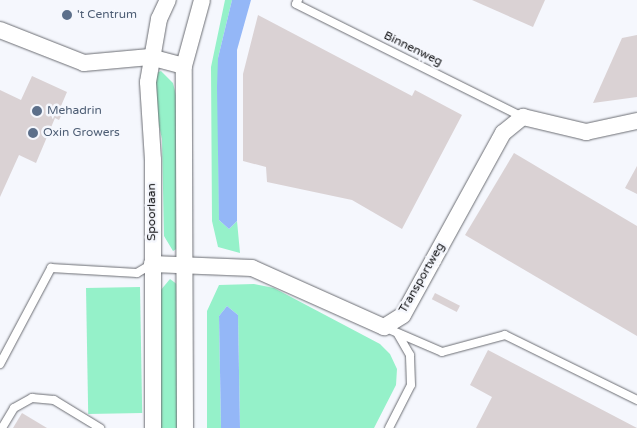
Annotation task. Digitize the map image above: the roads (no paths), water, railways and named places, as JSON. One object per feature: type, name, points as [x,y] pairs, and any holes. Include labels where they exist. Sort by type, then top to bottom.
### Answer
[{"type":"street","name":"Spoorlaan","points":[[153,428],[150,57],[168,0]]},
{"type":"street","points":[[185,428],[184,66],[202,0]]},
{"type":"street","points":[[0,30],[84,63],[150,57],[184,66]]},
{"type":"street","points":[[523,117],[586,132],[637,121]]},
{"type":"street","name":"Transportweg","points":[[391,330],[402,315],[504,133],[523,117]]},
{"type":"street","points":[[152,264],[264,271],[391,330]]},
{"type":"lane","name":"Binnenweg","points":[[298,0],[296,4],[523,117]]},
{"type":"lane","points":[[0,364],[51,268],[137,273],[152,264]]},
{"type":"lane","points":[[391,330],[442,352],[505,335],[637,400]]},
{"type":"lane","points":[[388,428],[411,385],[410,355],[391,330]]},
{"type":"lane","points":[[2,428],[14,408],[32,398],[54,400],[100,428]]},
{"type":"water","points":[[232,0],[251,0],[237,50],[237,221],[229,229],[219,220],[217,87],[218,58]]},
{"type":"water","points":[[227,306],[238,315],[240,428],[221,428],[219,316]]},
{"type":"place","name":"'t Centrum","points":[[67,15]]},
{"type":"place","name":"Mehadrin","points":[[37,111]]},
{"type":"place","name":"Oxin Growers","points":[[33,133]]}]
